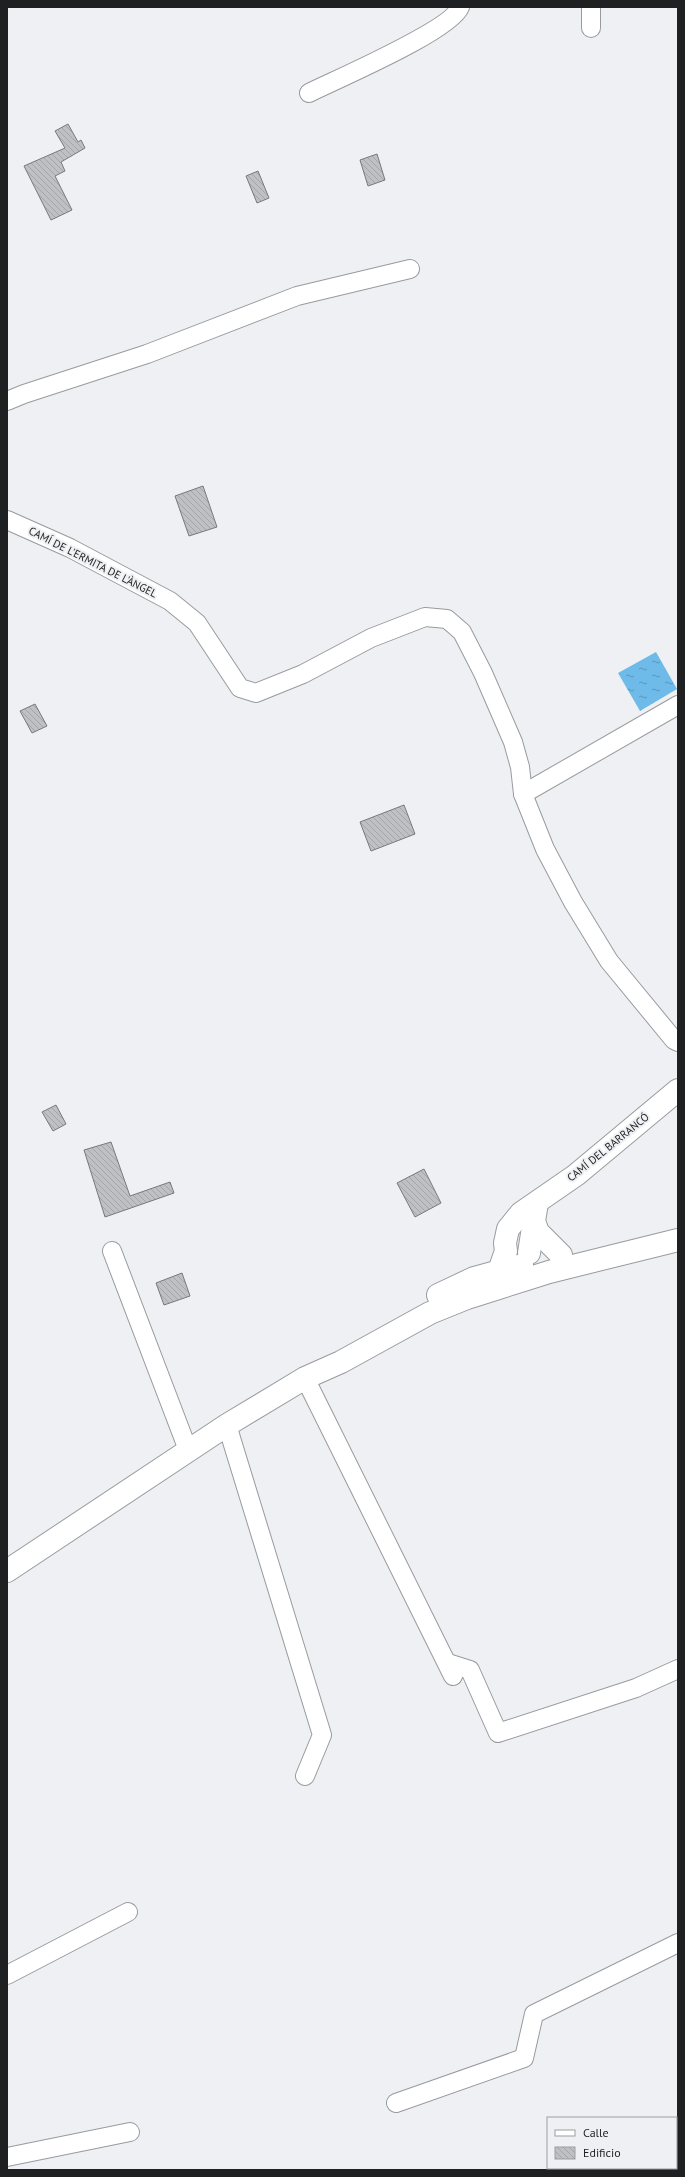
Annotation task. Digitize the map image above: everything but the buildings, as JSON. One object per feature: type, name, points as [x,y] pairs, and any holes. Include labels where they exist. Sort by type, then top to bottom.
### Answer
[{"type":"main road","name":"CAMÍ DEL BARRANCÓ","points":[[500,1271],[506,1251],[505,1243],[508,1229],[521,1213],[535,1212],[576,1175],[678,1090]]},
{"type":"main road","points":[[535,1212],[538,1232],[561,1255]]},
{"type":"main road","points":[[454,1303],[470,1289],[511,1275],[526,1259],[535,1212]]},
{"type":"main road","points":[[305,1378],[336,1351],[406,1309],[474,1278],[500,1271],[526,1259],[561,1255],[678,1226]]},
{"type":"main road","points":[[506,1251],[526,1259],[537,1268],[672,1236],[678,1237]]},
{"type":"main road","points":[[7,1571],[227,1425],[305,1378],[341,1362],[430,1313],[454,1303],[549,1272],[678,1240]]},
{"type":"street","points":[[309,93],[382,59],[440,26],[458,12],[460,7]]},
{"type":"street","points":[[591,7],[591,28]]},
{"type":"street","points":[[7,401],[24,394],[147,354],[297,296],[410,269]]},
{"type":"street","name":"CAMÍ DE L'ERMITA DE L'ÀNGEL","points":[[7,520],[70,548],[170,601],[197,623],[240,688],[256,693],[303,674],[371,638],[425,617],[447,619],[462,632],[498,708],[520,767],[523,794],[545,849],[573,902],[609,961],[674,1040],[678,1042]]},
{"type":"street","points":[[523,794],[678,705]]},
{"type":"street","points":[[112,1251],[188,1450]]},
{"type":"street","points":[[305,1378],[451,1669],[470,1670],[498,1733],[636,1688],[678,1669]]},
{"type":"street","points":[[227,1425],[322,1735],[305,1776]]},
{"type":"street","points":[[7,1975],[128,1912]]},
{"type":"street","points":[[396,2103],[524,2058],[534,2014],[678,1942]]},
{"type":"street","points":[[7,2157],[130,2132]]},
{"type":"water","points":[[656,652],[677,689],[640,711],[618,673]]}]
